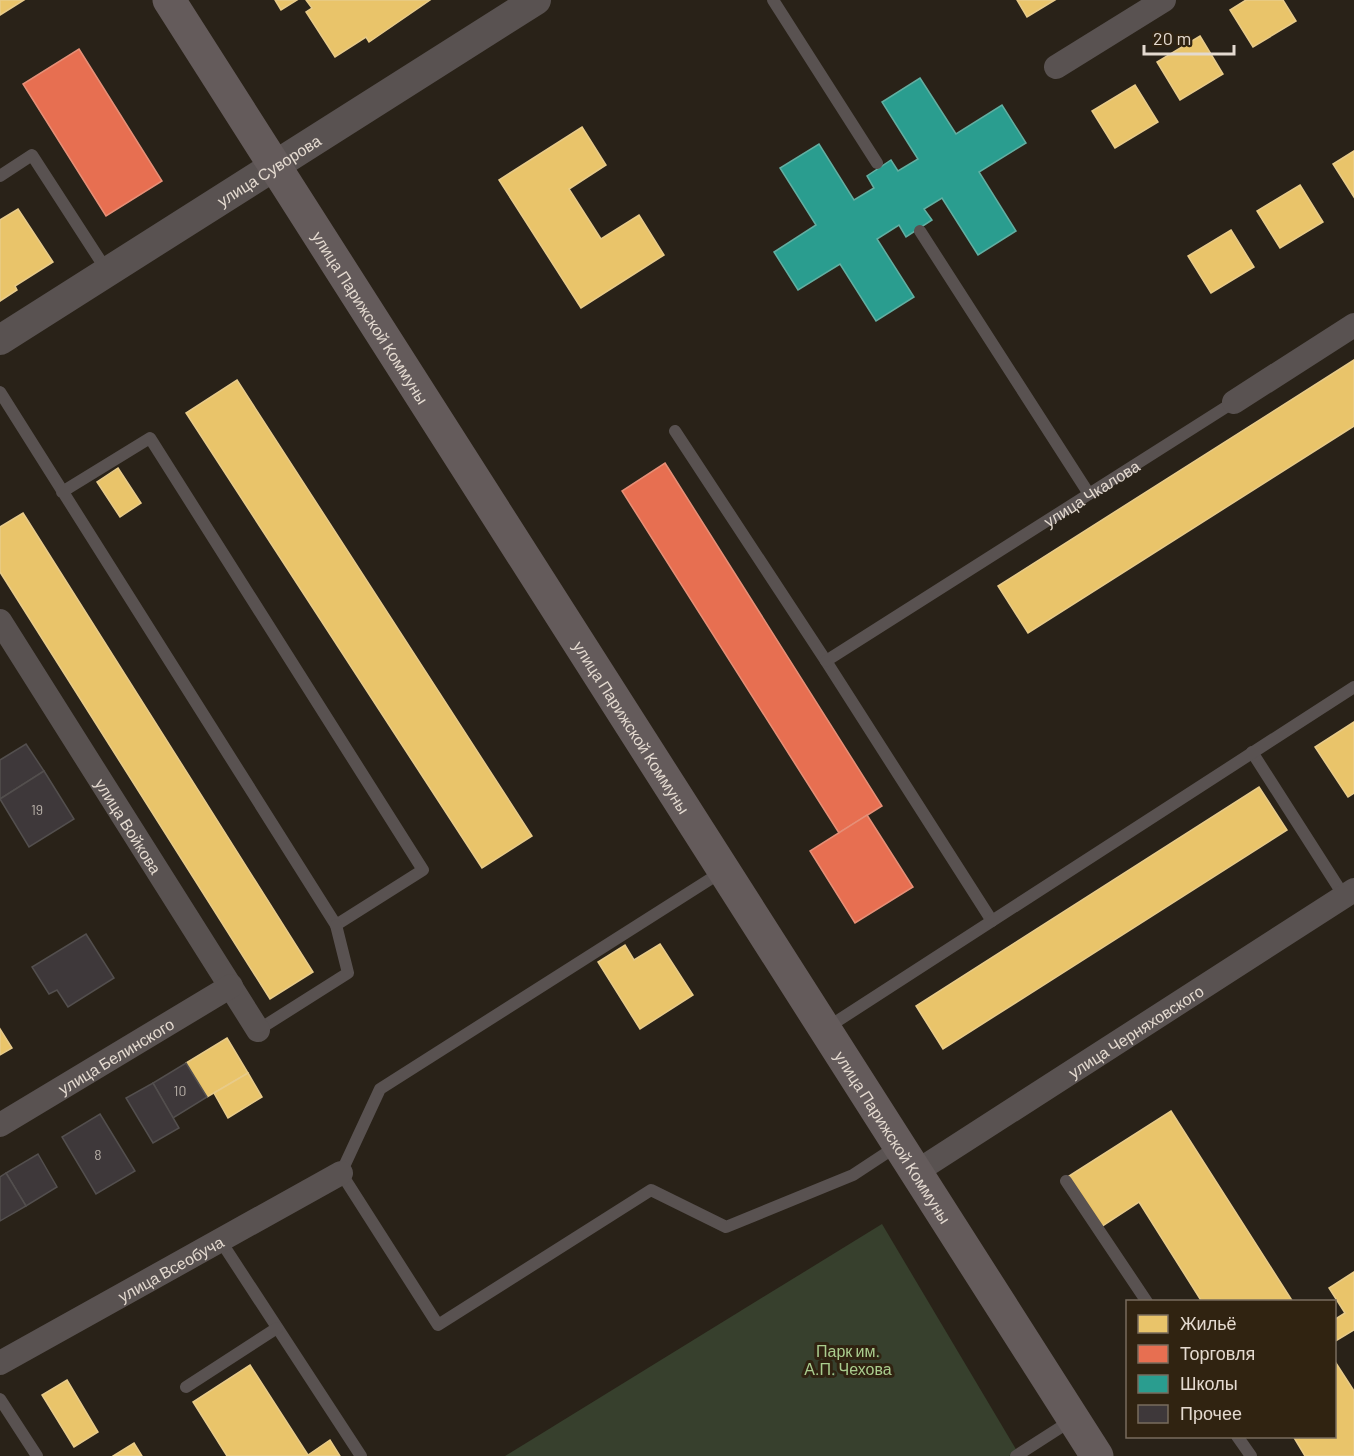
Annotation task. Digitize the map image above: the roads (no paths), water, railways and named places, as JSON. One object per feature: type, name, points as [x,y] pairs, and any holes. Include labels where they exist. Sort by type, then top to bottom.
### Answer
[{"type":"main road","name":"улица Парижской Коммуны","points":[[169,0],[1097,1456]]},
{"type":"street","name":"улица Суворова","points":[[0,340],[536,0]]},
{"type":"street","points":[[1056,66],[1164,0]]},
{"type":"street","name":"улица Чкалова","points":[[1234,402],[1354,326]]},
{"type":"street","name":"улица Войкова","points":[[0,621],[258,1030]]},
{"type":"street","name":"улица Черняховского","points":[[907,1159],[1349,893]]},
{"type":"street","name":"улица Белинского","points":[[0,1125],[231,987]]},
{"type":"street","name":"улица Всеобуча","points":[[0,1363],[340,1173]]},
{"type":"lane","points":[[773,0],[877,163]]},
{"type":"lane","points":[[0,176],[32,155],[107,272]]},
{"type":"lane","points":[[920,231],[1089,494]]},
{"type":"lane","points":[[0,392],[336,925],[348,974],[258,1030]]},
{"type":"lane","name":"улица Чкалова","points":[[826,661],[1234,402]]},
{"type":"lane","points":[[675,431],[826,661],[992,921]]},
{"type":"lane","points":[[62,492],[150,438],[423,870],[336,925]]},
{"type":"lane","points":[[824,1030],[1354,687]]},
{"type":"lane","points":[[1252,753],[1349,893]]},
{"type":"lane","points":[[723,871],[380,1089],[340,1173],[438,1325],[651,1190],[726,1227],[853,1175],[907,1159]]},
{"type":"lane","points":[[1066,1181],[1146,1300]]},
{"type":"lane","points":[[220,1240],[361,1456]]},
{"type":"lane","points":[[186,1387],[277,1328]]},
{"type":"lane","points":[[0,1399],[37,1456]]},
{"type":"lane","points":[[1017,1456],[1073,1419]]},
{"type":"lane","points":[[1238,1438],[1251,1456]]},
{"type":"park label","name":"Парк им. А.П. Чехова","points":[[848,1359]]}]
